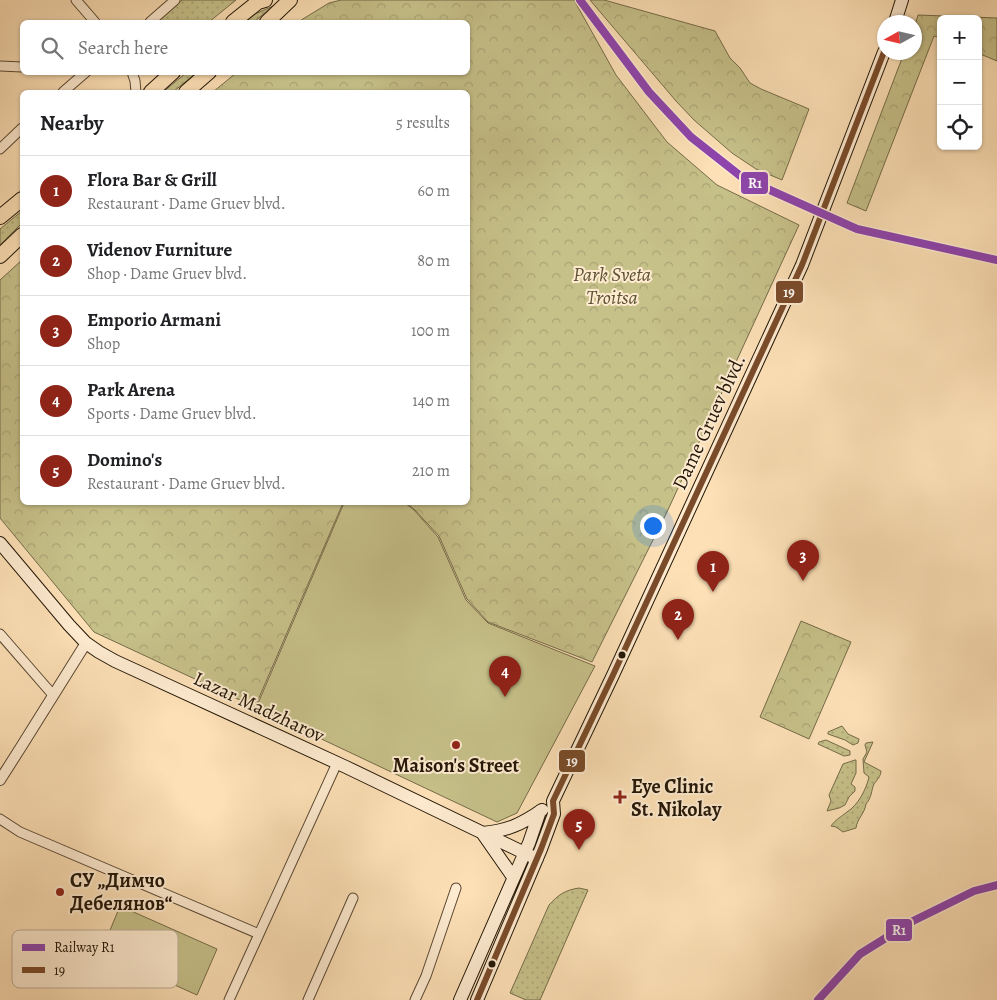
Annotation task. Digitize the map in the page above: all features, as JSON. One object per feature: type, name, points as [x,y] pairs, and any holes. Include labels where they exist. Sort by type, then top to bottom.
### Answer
[{"type":"main road","points":[[269,20],[290,0]]},
{"type":"main road","points":[[897,15],[902,0]]},
{"type":"main road","points":[[236,20],[261,1]]},
{"type":"main road","name":"Dame Gruev blvd.","points":[[477,1000],[537,858],[554,814],[554,801],[802,265],[881,60]]},
{"type":"main road","points":[[153,90],[170,75]]},
{"type":"main road","points":[[188,90],[206,75]]},
{"type":"main road","points":[[0,217],[20,201]]},
{"type":"main road","points":[[0,256],[20,237]]},
{"type":"main road","name":"Lazar Madzharov","points":[[0,543],[69,625],[99,652],[537,858]]},
{"type":"main road","name":"Dame Gruev blvd.","points":[[482,833],[509,828],[530,818],[554,801]]},
{"type":"main road","points":[[460,1000],[525,852],[540,811]]},
{"type":"main road","points":[[482,833],[513,877]]},
{"type":"street","points":[[76,0],[93,20]]},
{"type":"street","points":[[152,20],[175,0]]},
{"type":"street","points":[[0,66],[20,67]]},
{"type":"street","points":[[65,90],[83,75]]},
{"type":"street","points":[[133,75],[136,90]]},
{"type":"street","points":[[0,149],[20,130]]},
{"type":"street","points":[[0,634],[53,695]]},
{"type":"street","points":[[0,780],[86,642]]},
{"type":"street","points":[[229,1000],[337,763]]},
{"type":"street","points":[[0,819],[20,832],[259,934]]},
{"type":"street","points":[[415,1000],[426,976],[456,888]]},
{"type":"street","points":[[308,1000],[353,898]]},
{"type":"green space","points":[[182,0],[236,0],[211,20],[158,20]]},
{"type":"green space","name":"Park Sveta Troitsa","points":[[341,0],[574,0],[616,75],[667,142],[717,185],[799,225],[667,512],[592,662],[488,622],[467,599],[439,536],[409,505],[470,505],[470,90],[215,90],[234,75],[470,75],[470,20],[301,20],[329,3]]},
{"type":"green space","points":[[590,0],[604,0],[715,31],[730,58],[740,68],[750,83],[809,109],[782,180],[756,169],[732,153],[694,120]]},
{"type":"green space","points":[[273,6],[256,20],[248,20],[255,14]]},
{"type":"green space","points":[[922,15],[937,16],[937,37],[934,36],[866,211],[847,203],[901,60],[922,60]]},
{"type":"green space","points":[[982,17],[997,18],[997,61],[982,55]]},
{"type":"green space","points":[[184,75],[194,75],[175,90],[165,90]]},
{"type":"green space","points":[[20,213],[20,225],[0,245],[0,229]]},
{"type":"green space","points":[[20,262],[20,505],[342,505],[255,707],[94,632],[0,518],[0,280]]},
{"type":"green space","points":[[343,505],[408,505],[438,537],[466,600],[488,623],[595,666],[517,813],[497,822],[256,708]]},
{"type":"green space","points":[[801,621],[851,642],[809,739],[760,717]]},
{"type":"green space","points":[[842,726],[848,734],[859,739],[858,743],[853,745],[828,734],[828,732]]},
{"type":"green space","points":[[826,740],[850,751],[850,755],[844,756],[818,744]]},
{"type":"green space","points":[[873,742],[864,762],[881,771],[879,778],[874,784],[856,828],[843,832],[831,826],[855,805],[864,792],[869,777],[864,773],[863,759],[867,752],[865,745],[866,743]]},
{"type":"green space","points":[[856,760],[856,773],[851,784],[855,787],[855,791],[845,805],[827,811],[831,801],[829,795],[843,764]]},
{"type":"green space","points":[[579,888],[588,890],[540,1000],[526,1000],[510,993],[549,905],[562,894]]},
{"type":"green space","points":[[120,906],[174,930],[110,930]]},
{"type":"green space","points":[[178,932],[217,949],[197,995],[178,986]]},
{"type":"rail line","name":"R1","points":[[580,0],[649,92],[691,137],[743,178],[857,229],[997,260]]},
{"type":"rail line","name":"R1","points":[[818,1000],[860,954],[913,921],[974,891],[997,885]]},
{"type":"transit line","name":"19","points":[[477,1000],[541,849],[554,814],[553,801],[802,265],[881,60]]},
{"type":"place","name":"Emporio Armani","points":[[803,581]]},
{"type":"place","name":"Flora Bar & Grill","points":[[713,592]]},
{"type":"place","name":"Videnov Furniture","points":[[678,640]]},
{"type":"place","name":"Park Arena","points":[[505,697]]},
{"type":"place","name":"Maison's Street","points":[[456,745]]},
{"type":"place","name":"Eye Clinic St. Nikolay","points":[[620,797]]},
{"type":"place","name":"Domino's","points":[[579,850]]},
{"type":"place","name":"СУ „Димчо Дебелянов“","points":[[60,892]]}]
